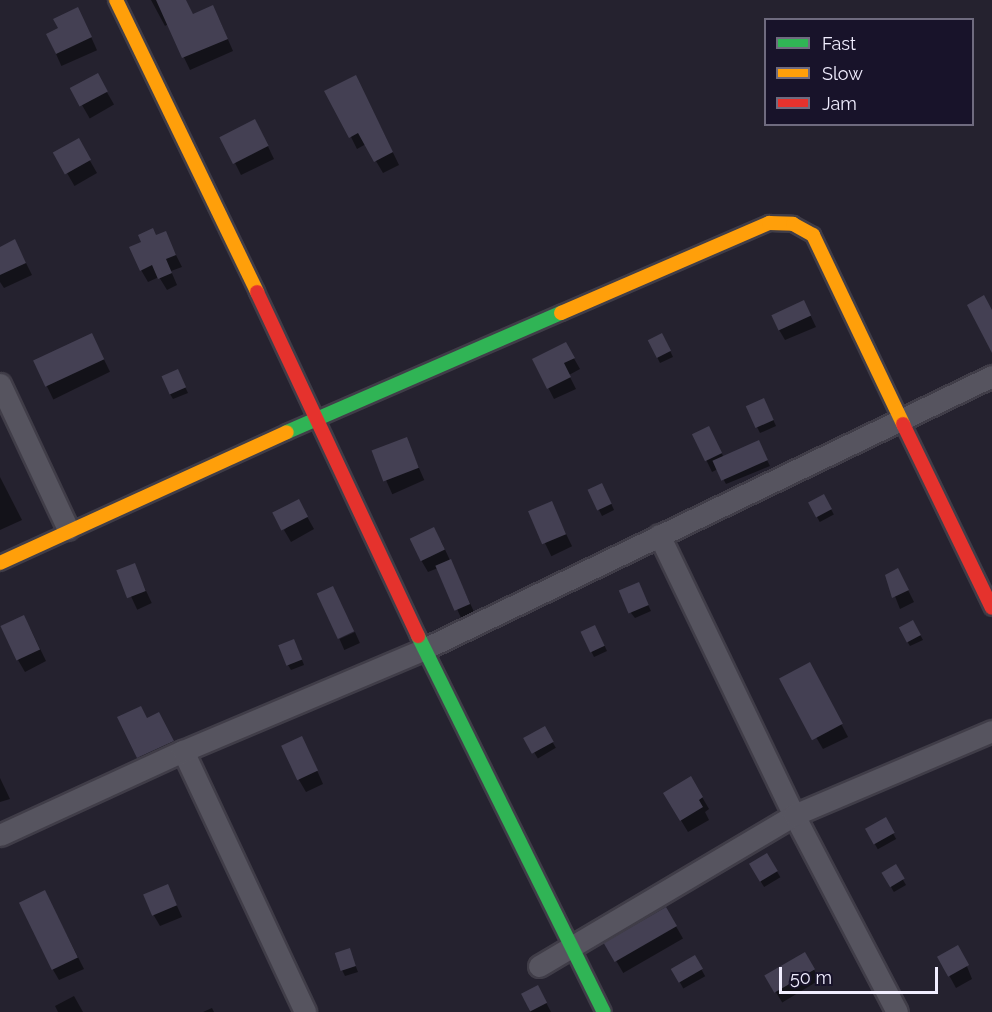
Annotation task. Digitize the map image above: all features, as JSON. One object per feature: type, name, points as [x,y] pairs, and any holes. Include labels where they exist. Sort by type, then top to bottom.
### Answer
[{"type":"street","points":[[116,0],[318,418],[424,649],[604,1012]]},
{"type":"street","points":[[0,563],[68,529],[318,418],[769,223],[794,224],[813,235],[899,419],[992,608]]},
{"type":"street","points":[[0,835],[183,751],[424,649],[992,376]]},
{"type":"street","points":[[0,384],[68,529]]},
{"type":"street","points":[[659,535],[794,816],[897,1012]]},
{"type":"street","points":[[539,966],[794,816],[992,731]]},
{"type":"street","points":[[183,751],[305,1012]]},
{"type":"building","points":[[156,0],[186,0],[193,14],[213,5],[228,39],[182,58]]},
{"type":"building","points":[[78,7],[92,37],[56,54],[46,34],[58,28],[53,19]]},
{"type":"building","points":[[98,73],[108,92],[80,107],[70,88]]},
{"type":"building","points":[[356,75],[393,152],[374,162],[358,133],[349,138],[324,91]]},
{"type":"building","points":[[255,119],[269,146],[233,164],[219,137]]},
{"type":"building","points":[[79,138],[91,160],[65,174],[53,153]]},
{"type":"building","points":[[153,228],[156,235],[166,231],[176,255],[166,259],[172,273],[158,279],[152,265],[140,271],[129,247],[141,242],[138,235]]},
{"type":"building","points":[[15,239],[26,263],[0,275],[0,247]]},
{"type":"building","points":[[984,295],[992,310],[992,353],[967,305]]},
{"type":"building","points":[[804,300],[811,315],[779,331],[771,315]]},
{"type":"building","points":[[92,333],[104,359],[45,387],[33,360]]},
{"type":"building","points":[[662,333],[671,351],[657,358],[648,340]]},
{"type":"building","points":[[566,342],[575,358],[564,363],[571,377],[547,389],[532,359]]},
{"type":"building","points":[[178,369],[186,387],[170,395],[162,376]]},
{"type":"building","points":[[764,398],[774,420],[755,428],[746,406]]},
{"type":"building","points":[[709,426],[722,453],[705,461],[692,434]]},
{"type":"building","points":[[407,437],[419,468],[383,481],[372,451]]},
{"type":"building","points":[[759,440],[768,460],[721,481],[712,461]]},
{"type":"building","points":[[602,483],[612,504],[597,511],[587,490]]},
{"type":"building","points":[[824,494],[832,509],[816,517],[808,502]]},
{"type":"building","points":[[299,499],[308,517],[281,530],[272,513]]},
{"type":"building","points":[[552,501],[566,534],[542,544],[528,511]]},
{"type":"building","points":[[434,527],[445,549],[421,561],[410,539]]},
{"type":"building","points":[[451,559],[470,604],[454,611],[435,566]]},
{"type":"building","points":[[135,563],[146,591],[127,598],[116,570]]},
{"type":"building","points":[[898,568],[909,590],[892,598],[885,575]]},
{"type":"building","points":[[639,582],[649,605],[629,614],[619,591]]},
{"type":"building","points":[[333,586],[354,631],[338,639],[317,594]]},
{"type":"building","points":[[24,615],[40,649],[16,660],[0,626]]},
{"type":"building","points":[[913,620],[921,635],[907,643],[899,628]]},
{"type":"building","points":[[595,625],[605,646],[590,653],[580,632]]},
{"type":"building","points":[[294,639],[302,659],[286,666],[278,645]]},
{"type":"building","points":[[810,662],[843,724],[812,740],[779,678]]},
{"type":"building","points":[[141,706],[147,718],[159,712],[174,741],[137,758],[117,717]]},
{"type":"building","points":[[545,726],[554,742],[532,754],[523,738]]},
{"type":"building","points":[[302,736],[318,770],[297,780],[281,746]]},
{"type":"building","points":[[691,776],[703,797],[699,800],[703,807],[680,821],[663,793]]},
{"type":"building","points":[[886,817],[895,833],[874,844],[865,829]]},
{"type":"building","points":[[767,853],[778,871],[760,882],[749,864]]},
{"type":"building","points":[[896,864],[905,879],[890,887],[881,873]]},
{"type":"building","points":[[168,884],[177,905],[152,916],[143,895]]},
{"type":"building","points":[[45,890],[78,957],[52,970],[19,903]]},
{"type":"building","points":[[666,907],[677,926],[615,962],[604,943]]},
{"type":"building","points":[[958,945],[969,965],[948,977],[937,957]]},
{"type":"building","points":[[350,948],[356,966],[341,971],[335,953]]},
{"type":"building","points":[[805,952],[815,969],[774,993],[764,976]]},
{"type":"building","points":[[695,955],[703,969],[679,983],[671,969]]},
{"type":"building","points":[[538,985],[547,1003],[530,1011],[521,994]]},
{"type":"traffic: fast","points":[[287,432],[561,313]]},
{"type":"traffic: fast","points":[[418,636],[604,1012]]},
{"type":"traffic: slow","points":[[116,0],[257,292]]},
{"type":"traffic: slow","points":[[561,313],[769,223],[793,224],[813,235],[903,424]]},
{"type":"traffic: slow","points":[[0,563],[287,432]]},
{"type":"traffic: jam","points":[[257,292],[418,636]]},
{"type":"traffic: jam","points":[[903,424],[992,608]]}]
